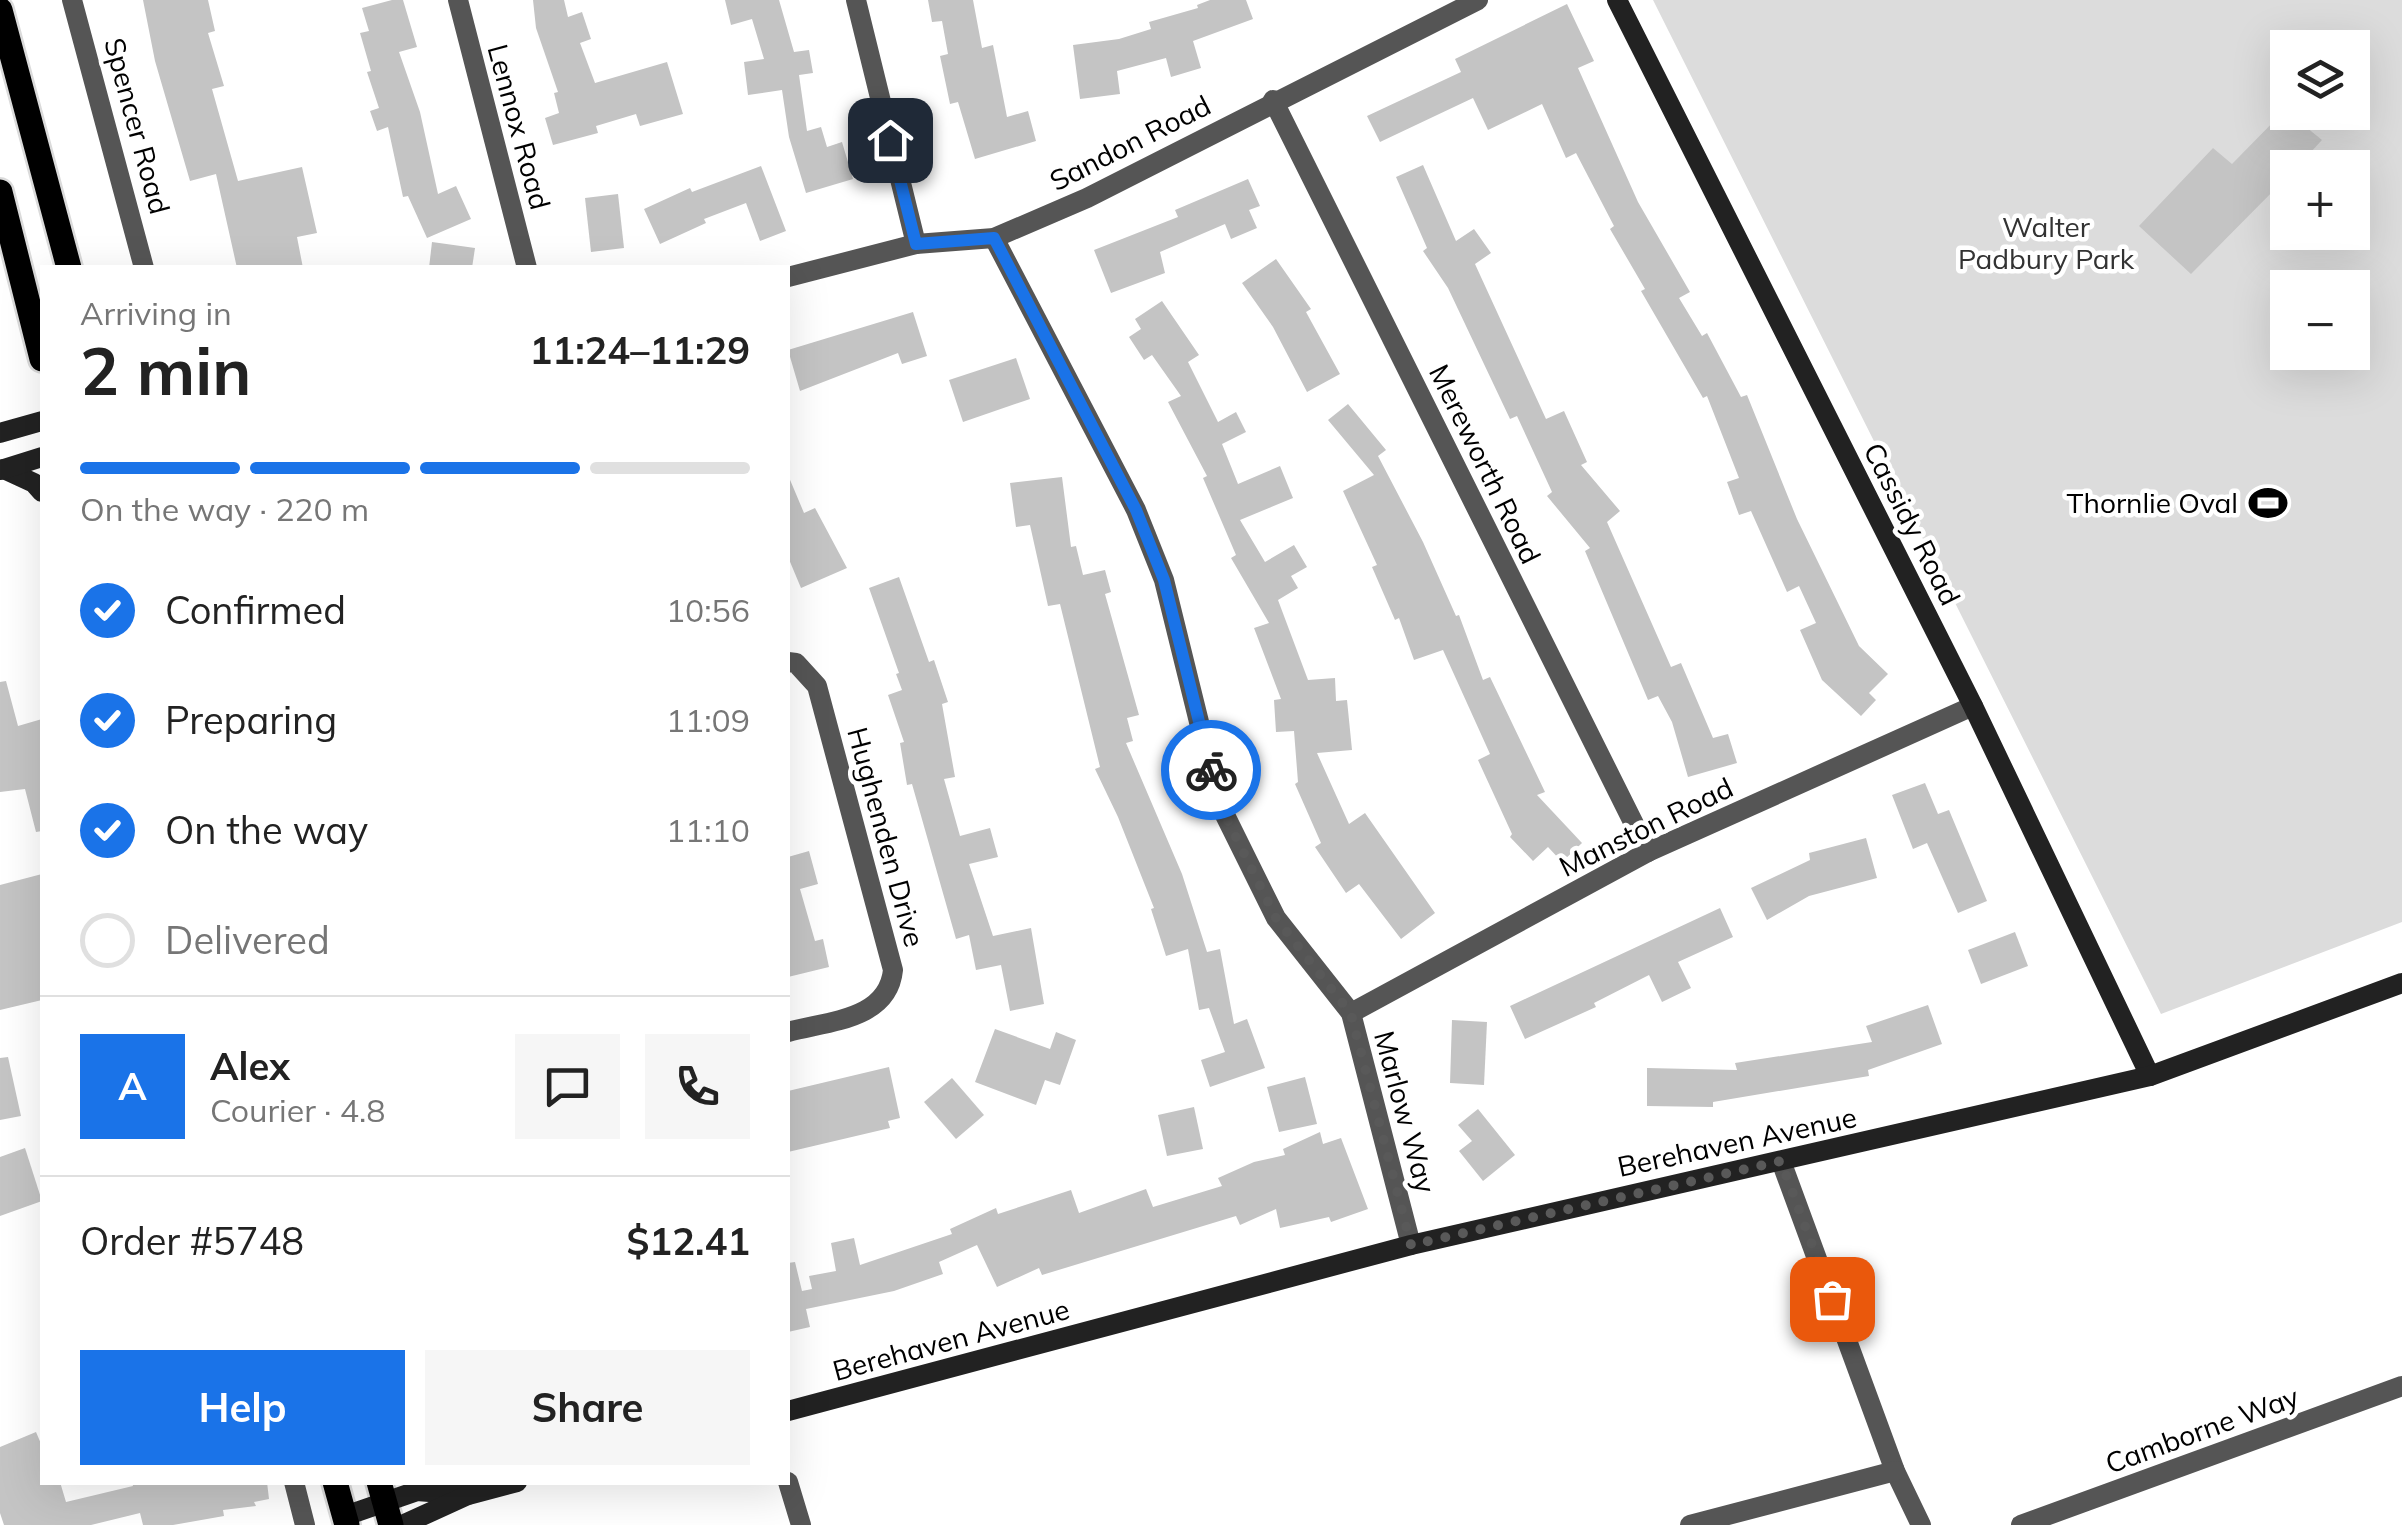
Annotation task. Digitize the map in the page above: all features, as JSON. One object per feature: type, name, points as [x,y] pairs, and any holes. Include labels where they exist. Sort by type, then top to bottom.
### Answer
[{"type":"main road","points":[[0,10],[68,265]]},
{"type":"main road","points":[[0,192],[40,351]]},
{"type":"main road","points":[[336,1485],[346,1520]]},
{"type":"street","name":"Spencer Road","points":[[72,0],[143,265]]},
{"type":"street","name":"Lennox Road","points":[[458,0],[526,265]]},
{"type":"street","points":[[856,0],[916,244]]},
{"type":"street","name":"Sandon Road","points":[[790,276],[916,244],[994,238],[1086,198],[1478,0]]},
{"type":"street","name":"Cassidy Road","points":[[1616,0],[1973,706],[2150,1076]]},
{"type":"street","name":"Mereworth Road","points":[[1274,100],[1648,852]]},
{"type":"street","name":"Marlow Way","points":[[994,238],[1143,527],[1164,580],[1219,803],[1276,918],[1351,1014],[1411,1245]]},
{"type":"street","points":[[0,433],[40,422]]},
{"type":"street","points":[[2,469],[40,458]]},
{"type":"street","points":[[2,469],[34,482],[40,490]]},
{"type":"street","name":"Hughenden Drive","points":[[790,662],[796,663],[817,686],[893,970],[892,987],[874,1008],[790,1031]]},
{"type":"street","name":"Manston Road","points":[[1351,1014],[1648,852],[1973,706]]},
{"type":"street","name":"Berehaven Avenue","points":[[790,1410],[1411,1245],[2150,1076],[2402,983]]},
{"type":"street","points":[[1781,1161],[1895,1471],[1921,1525]]},
{"type":"street","name":"Camborne Way","points":[[2021,1525],[2402,1386]]},
{"type":"street","points":[[1690,1525],[1895,1471]]},
{"type":"street","points":[[295,1485],[305,1525]]},
{"type":"street","points":[[402,1525],[468,1495],[506,1485]]},
{"type":"street","points":[[789,1485],[801,1525]]},
{"type":"street","points":[[346,1520],[417,1491],[468,1495]]},
{"type":"green space","name":"Walter Padbury Park","points":[[1653,0],[2402,0],[2402,922],[2161,1014]]},
{"type":"building","points":[[143,0],[208,0],[215,31],[208,33],[224,86],[212,89],[238,181],[302,167],[317,233],[297,237],[302,265],[236,265],[216,174],[190,181],[155,61]]},
{"type":"building","points":[[403,0],[417,47],[399,52],[420,112],[438,194],[456,186],[471,219],[427,238],[408,196],[403,197],[388,127],[377,131],[370,111],[379,108],[360,33],[369,31],[362,8]]},
{"type":"building","points":[[533,0],[564,0],[568,17],[582,12],[591,39],[580,43],[595,83],[667,62],[683,114],[640,126],[636,114],[596,126],[598,133],[553,145],[545,118],[559,113],[554,93],[558,92],[536,28]]},
{"type":"building","points":[[725,0],[779,0],[794,52],[809,50],[813,73],[799,75],[807,131],[821,127],[827,147],[842,142],[853,179],[806,193],[789,137],[782,90],[748,95],[744,62],[764,59],[752,19],[731,25]]},
{"type":"building","points":[[928,0],[973,0],[982,48],[993,45],[1007,117],[1028,111],[1036,141],[975,159],[958,102],[950,104],[940,56],[948,54],[942,21],[932,22]]},
{"type":"building","points":[[1210,0],[1246,0],[1253,19],[1193,41],[1201,68],[1171,77],[1166,58],[1117,71],[1120,94],[1080,99],[1073,45],[1119,39],[1151,29],[1149,22],[1198,8],[1197,5]]},
{"type":"building","points":[[1567,4],[1594,61],[1578,68],[1638,202],[1690,292],[1679,298],[1702,336],[1707,333],[1741,397],[1747,395],[1797,519],[1859,646],[1888,674],[1869,693],[1876,700],[1861,716],[1822,680],[1800,630],[1816,623],[1799,586],[1787,592],[1751,511],[1739,515],[1727,482],[1739,478],[1707,396],[1703,398],[1641,291],[1645,289],[1610,229],[1614,226],[1576,153],[1566,158],[1542,104],[1488,130],[1473,98],[1380,142],[1367,116],[1461,72],[1455,59]]},
{"type":"building","points":[[2270,125],[2270,130],[2310,130],[2322,140],[2313,150],[2270,150],[2270,194],[2191,274],[2139,226],[2213,148],[2232,164]]},
{"type":"building","points":[[1423,165],[1456,241],[1474,229],[1491,253],[1475,264],[1546,419],[1564,411],[1587,462],[1581,465],[1620,511],[1607,522],[1671,667],[1681,663],[1713,738],[1728,734],[1737,763],[1688,777],[1672,722],[1658,696],[1648,700],[1585,551],[1590,548],[1547,496],[1552,492],[1517,416],[1510,419],[1448,288],[1423,251],[1427,248],[1396,177]]},
{"type":"building","points":[[761,166],[786,231],[760,241],[746,203],[704,219],[706,223],[660,244],[644,209],[690,188],[692,192]]},
{"type":"building","points":[[1248,179],[1260,206],[1249,210],[1257,228],[1231,239],[1225,224],[1160,252],[1165,273],[1111,293],[1094,250],[1178,217],[1175,210]]},
{"type":"building","points":[[618,194],[624,248],[591,252],[585,198]]},
{"type":"building","points":[[432,242],[475,248],[472,265],[429,265]]},
{"type":"building","points":[[1276,259],[1311,309],[1306,312],[1340,374],[1307,392],[1273,327],[1242,283]]},
{"type":"building","points":[[1162,301],[1199,355],[1188,362],[1218,422],[1236,412],[1246,432],[1222,444],[1238,484],[1280,466],[1293,498],[1240,520],[1265,562],[1294,545],[1307,567],[1291,576],[1298,588],[1278,600],[1308,680],[1335,678],[1336,701],[1347,700],[1352,750],[1317,753],[1349,824],[1365,813],[1435,913],[1401,939],[1359,884],[1346,893],[1315,847],[1321,843],[1295,784],[1298,782],[1294,731],[1276,732],[1274,700],[1281,699],[1254,628],[1269,623],[1231,558],[1236,555],[1203,478],[1207,476],[1168,402],[1181,396],[1152,355],[1144,360],[1129,337],[1141,329],[1135,319]]},
{"type":"building","points":[[913,312],[927,356],[902,364],[898,353],[800,391],[790,349]]},
{"type":"building","points":[[1016,358],[1030,399],[963,422],[949,380]]},
{"type":"building","points":[[1348,404],[1386,450],[1378,456],[1456,616],[1459,615],[1483,680],[1490,677],[1545,792],[1537,795],[1582,843],[1562,862],[1548,847],[1533,861],[1510,837],[1478,760],[1490,754],[1443,650],[1414,660],[1399,618],[1395,620],[1372,567],[1377,565],[1343,491],[1374,475],[1328,420]]},
{"type":"building","points":[[1062,477],[1071,547],[1076,546],[1083,575],[1105,570],[1111,592],[1105,594],[1139,715],[1127,718],[1133,741],[1126,743],[1182,874],[1207,952],[1220,949],[1234,1024],[1247,1019],[1265,1068],[1210,1087],[1201,1060],[1225,1052],[1209,1008],[1199,1010],[1188,949],[1166,956],[1151,909],[1154,908],[1095,769],[1100,767],[1060,604],[1048,606],[1030,525],[1016,527],[1010,483]]},
{"type":"building","points":[[790,480],[804,513],[815,508],[847,568],[801,588],[790,562]]},
{"type":"building","points":[[899,577],[929,662],[934,660],[948,702],[942,704],[955,777],[944,779],[960,836],[990,828],[998,857],[969,864],[993,936],[1031,928],[1044,1004],[1010,1011],[1001,965],[976,970],[969,935],[956,939],[912,784],[907,785],[900,743],[904,742],[888,695],[902,690],[896,674],[899,673],[869,588]]},
{"type":"building","points":[[6,681],[18,726],[40,720],[40,831],[36,832],[25,789],[0,792],[0,682]]},
{"type":"building","points":[[1925,783],[1938,814],[1949,810],[1987,901],[1958,913],[1927,843],[1913,849],[1892,795]]},
{"type":"building","points":[[1866,838],[1877,878],[1809,896],[1767,920],[1751,888],[1810,860],[1809,853]]},
{"type":"building","points":[[809,851],[818,884],[800,889],[815,941],[823,939],[829,967],[790,977],[790,856]]},
{"type":"building","points":[[40,875],[40,1000],[0,1010],[0,885]]},
{"type":"building","points":[[1720,908],[1733,937],[1678,962],[1691,988],[1662,1002],[1649,975],[1594,1003],[1596,1007],[1525,1039],[1510,1006]]},
{"type":"building","points":[[2015,932],[2028,966],[1981,984],[1968,950]]},
{"type":"building","points":[[1928,1005],[1942,1044],[1868,1070],[1869,1076],[1713,1102],[1713,1107],[1647,1106],[1647,1068],[1737,1070],[1735,1063],[1872,1042],[1866,1026]]},
{"type":"building","points":[[1452,1020],[1487,1022],[1484,1085],[1450,1083]]},
{"type":"building","points":[[995,1029],[1050,1049],[1056,1032],[1076,1040],[1060,1085],[1045,1080],[1036,1105],[975,1082]]},
{"type":"building","points":[[8,1057],[21,1116],[0,1120],[0,1058]]},
{"type":"building","points":[[889,1067],[900,1118],[888,1121],[890,1128],[790,1152],[790,1091]]},
{"type":"building","points":[[1305,1077],[1317,1124],[1279,1132],[1267,1087]]},
{"type":"building","points":[[952,1078],[984,1115],[956,1139],[924,1102]]},
{"type":"building","points":[[1194,1107],[1203,1149],[1167,1156],[1158,1115]]},
{"type":"building","points":[[1478,1109],[1515,1155],[1483,1181],[1459,1151],[1472,1141],[1458,1125]]},
{"type":"building","points":[[1320,1132],[1323,1144],[1341,1138],[1368,1209],[1331,1222],[1329,1217],[1280,1228],[1276,1209],[1240,1225],[1236,1216],[1042,1275],[1039,1268],[997,1287],[977,1245],[939,1262],[943,1274],[894,1291],[806,1309],[810,1327],[790,1332],[790,1263],[795,1262],[802,1291],[812,1289],[809,1276],[836,1271],[831,1243],[854,1238],[860,1265],[952,1234],[950,1229],[996,1208],[998,1214],[1071,1190],[1079,1213],[1146,1189],[1153,1207],[1222,1186],[1218,1178],[1254,1162],[1285,1155],[1283,1149]]},
{"type":"building","points":[[25,1148],[40,1202],[0,1216],[0,1157]]},
{"type":"building","points":[[36,1432],[40,1441],[40,1485],[61,1485],[66,1502],[133,1485],[267,1485],[269,1499],[254,1502],[256,1506],[223,1510],[224,1516],[173,1525],[143,1525],[140,1513],[91,1525],[4,1525],[0,1513],[0,1447]]},
{"type":"way so far","points":[[1211,770],[1219,803],[1276,918],[1351,1014],[1411,1245],[1781,1161],[1832,1299]]},
{"type":"place","name":"Thornlie Oval","points":[[2268,503]]},
{"type":"route","points":[[890,140],[916,244],[994,238],[1136,510],[1164,580],[1211,770]]}]
